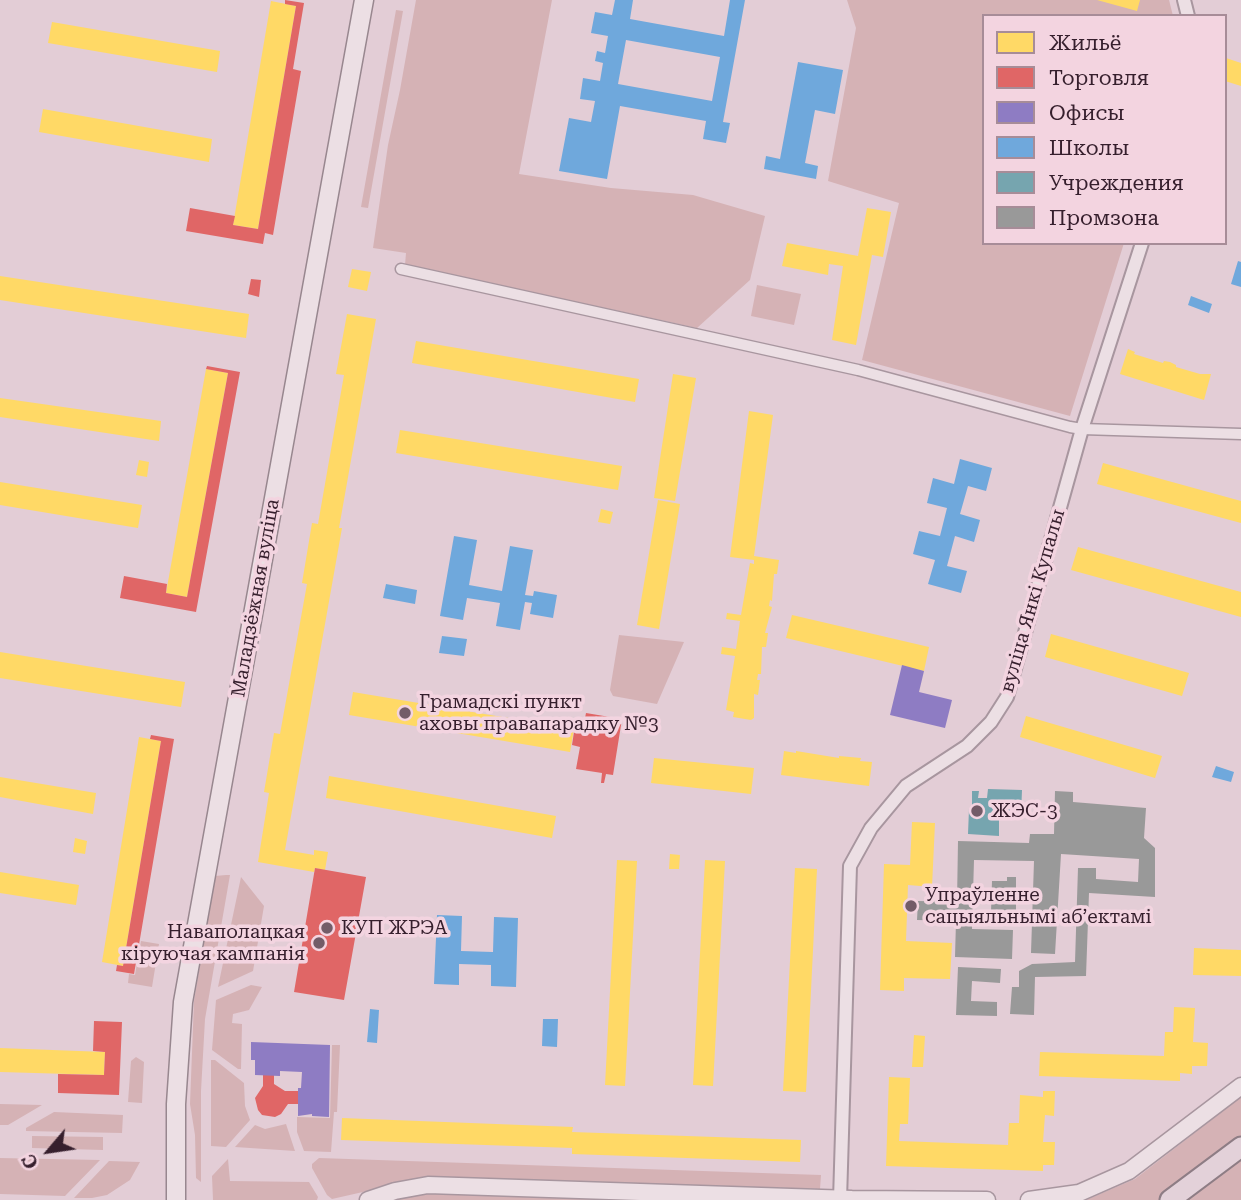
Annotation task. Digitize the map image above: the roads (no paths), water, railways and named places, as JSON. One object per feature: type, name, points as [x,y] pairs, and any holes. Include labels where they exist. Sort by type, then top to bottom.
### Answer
[{"type":"main road","name":"Маладзёжная вуліца","points":[[176,1200],[176,1104],[183,1002],[364,0]]},
{"type":"main road","points":[[1170,1200],[1241,1147]]},
{"type":"street","name":"вуліца Янкі Купалы","points":[[840,1199],[850,866],[871,828],[906,786],[967,746],[991,723],[1007,696],[1082,429],[1141,245]]},
{"type":"street","points":[[401,269],[858,369],[1082,429],[1241,434]]},
{"type":"street","points":[[1029,1200],[1079,1193],[1129,1171],[1241,1086]]},
{"type":"street","points":[[368,1200],[394,1191],[428,1185],[840,1199],[987,1200]]},
{"type":"place","name":"Грамадскі пункт аховы правапарадку №3","points":[[405,713]]},
{"type":"place","name":"ЖЭС-3","points":[[977,811]]},
{"type":"place","name":"Упраўленне сацыяльнымі абʼектамі","points":[[911,906]]},
{"type":"place","name":"КУП ЖРЭА","points":[[327,928]]},
{"type":"place","name":"Наваполацкая кіруючая кампанія","points":[[319,943]]}]
